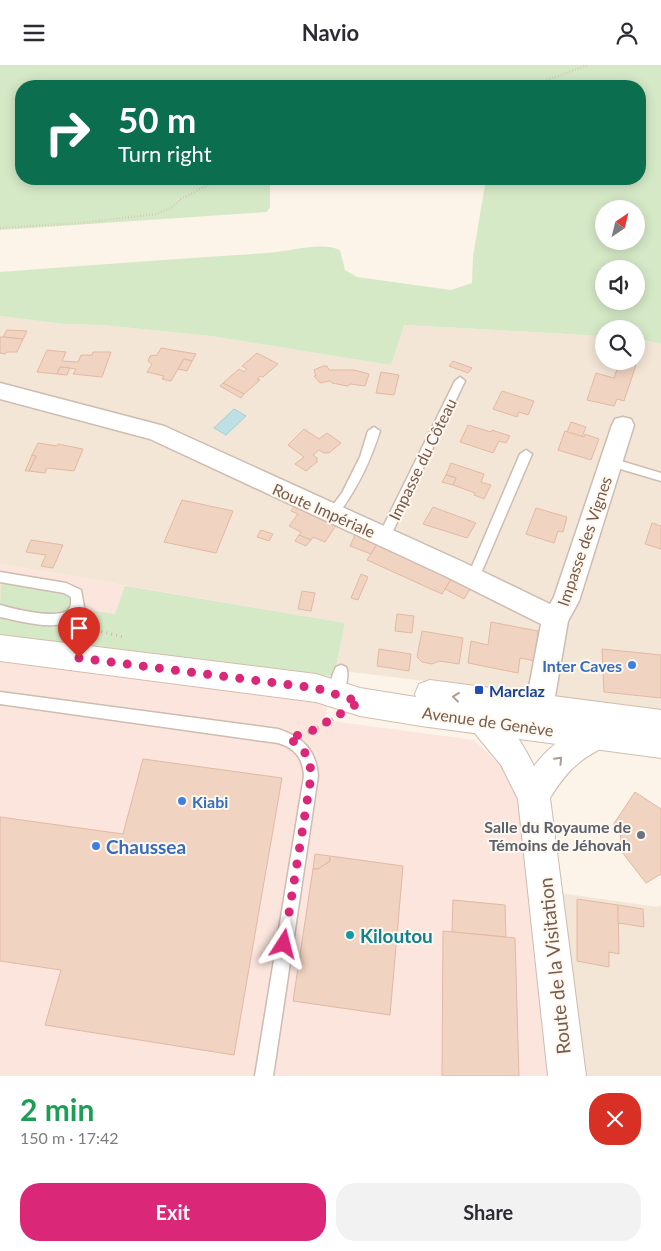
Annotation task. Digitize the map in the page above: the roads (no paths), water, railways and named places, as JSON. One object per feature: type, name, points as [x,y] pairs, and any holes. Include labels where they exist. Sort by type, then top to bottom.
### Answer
[{"type":"main road","name":"Avenue de Genève","points":[[0,648],[338,688],[484,721],[661,743]]},
{"type":"main road","name":"Avenue de Genève","points":[[338,688],[362,686],[661,724]]},
{"type":"main road","name":"Route de la Visitation","points":[[484,721],[512,755],[534,797],[567,1076]]},
{"type":"main road","points":[[534,797],[549,770],[559,759],[583,741],[596,735]]},
{"type":"street","name":"Route Impériale","points":[[0,391],[165,436],[473,578],[555,619]]},
{"type":"street","name":"Impasse des Vignes","points":[[555,619],[566,601],[623,425]]},
{"type":"street","points":[[539,708],[555,619]]},
{"type":"lane","name":"Impasse du Côteau","points":[[384,537],[460,381]]},
{"type":"lane","points":[[332,514],[346,496],[366,457],[374,431]]},
{"type":"lane","points":[[473,578],[526,454]]},
{"type":"lane","name":"Impasse des Vignes","points":[[611,462],[661,477]]},
{"type":"lane","points":[[0,577],[66,587],[77,594],[79,600],[73,613],[60,620],[0,611]]},
{"type":"lane","points":[[0,698],[288,738],[296,743],[308,758],[311,777],[264,1076]]},
{"type":"water","points":[[234,409],[246,416],[226,435],[214,428]]},
{"type":"place","name":"Inter Caves","points":[[632,665]]},
{"type":"place","name":"Marclaz","points":[[479,690]]},
{"type":"place","name":"Kiabi","points":[[182,801]]},
{"type":"place","name":"Salle du Royaume de Témoins de Jéhovah","points":[[641,835]]},
{"type":"place","name":"Chaussea","points":[[96,846]]},
{"type":"place","name":"Kiloutou","points":[[350,935]]}]
